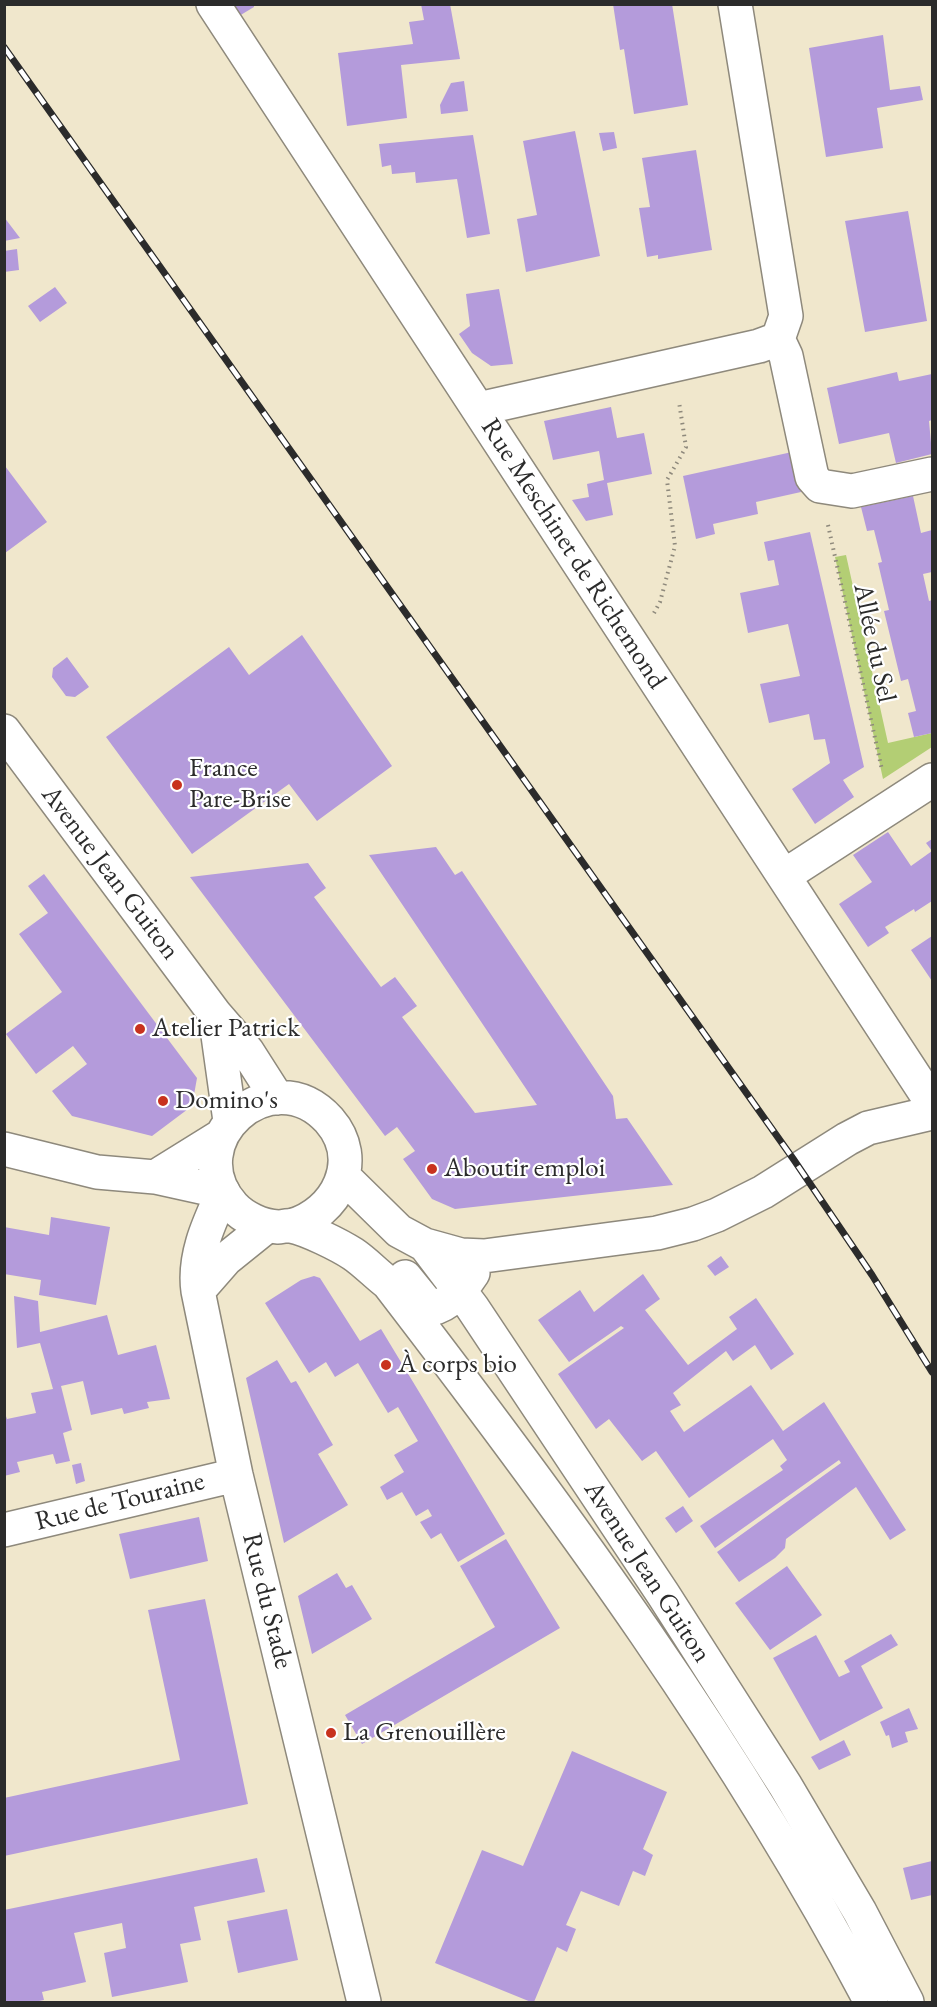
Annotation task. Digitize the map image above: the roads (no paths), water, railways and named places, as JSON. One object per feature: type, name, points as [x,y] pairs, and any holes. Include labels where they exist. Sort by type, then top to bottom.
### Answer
[{"type":"street","name":"Rue Meschinet de Richemond","points":[[213,4],[933,1103]]},
{"type":"street","points":[[735,4],[786,316],[778,339],[786,356],[812,477],[820,486],[852,491],[933,474]]},
{"type":"street","points":[[478,409],[759,346],[778,339]]},
{"type":"street","name":"Avenue Jean Guiton","points":[[4,731],[214,1014],[247,1051],[277,1098]]},
{"type":"street","points":[[784,876],[933,780]]},
{"type":"street","name":"Avenue Jean Guiton","points":[[214,1014],[225,1129]]},
{"type":"street","points":[[155,1177],[225,1129],[243,1109],[260,1101],[277,1098],[296,1100],[315,1108],[329,1121],[339,1138],[344,1156],[343,1176],[330,1204],[306,1222],[279,1226],[249,1219],[234,1207],[223,1192],[216,1172],[216,1154],[225,1129]]},
{"type":"street","points":[[425,1245],[461,1255],[484,1257],[657,1233],[693,1224],[763,1192],[868,1128],[933,1113]]},
{"type":"street","points":[[4,1149],[97,1172],[155,1177],[223,1192]]},
{"type":"street","name":"Avenue Jean Guiton","points":[[343,1176],[399,1231],[425,1245],[460,1292],[663,1594],[779,1775],[860,1912],[907,2002]]},
{"type":"street","name":"Rue du Stade","points":[[223,1192],[201,1248],[196,1279],[198,1291],[236,1475],[364,2002]]},
{"type":"street","points":[[198,1291],[226,1259],[279,1226]]},
{"type":"street","name":"Avenue Jean Guiton","points":[[279,1226],[355,1255],[388,1283],[566,1518],[700,1716],[758,1806],[871,2002]]},
{"type":"street","points":[[369,1269],[401,1272],[431,1309],[439,1307],[460,1292],[484,1257]]},
{"type":"street","name":"Rue de Touraine","points":[[4,1530],[236,1475]]},
{"type":"railway","points":[[4,47],[794,1160],[872,1275],[932,1372]]},
{"type":"place","name":"France Pare-Brise","points":[[177,785]]},
{"type":"place","name":"Atelier Patrick","points":[[140,1029]]},
{"type":"place","name":"Domino's","points":[[163,1101]]},
{"type":"place","name":"Aboutir emploi","points":[[432,1169]]},
{"type":"place","name":"À corps bio","points":[[386,1365]]},
{"type":"place","name":"La Grenouillère","points":[[331,1733]]}]
